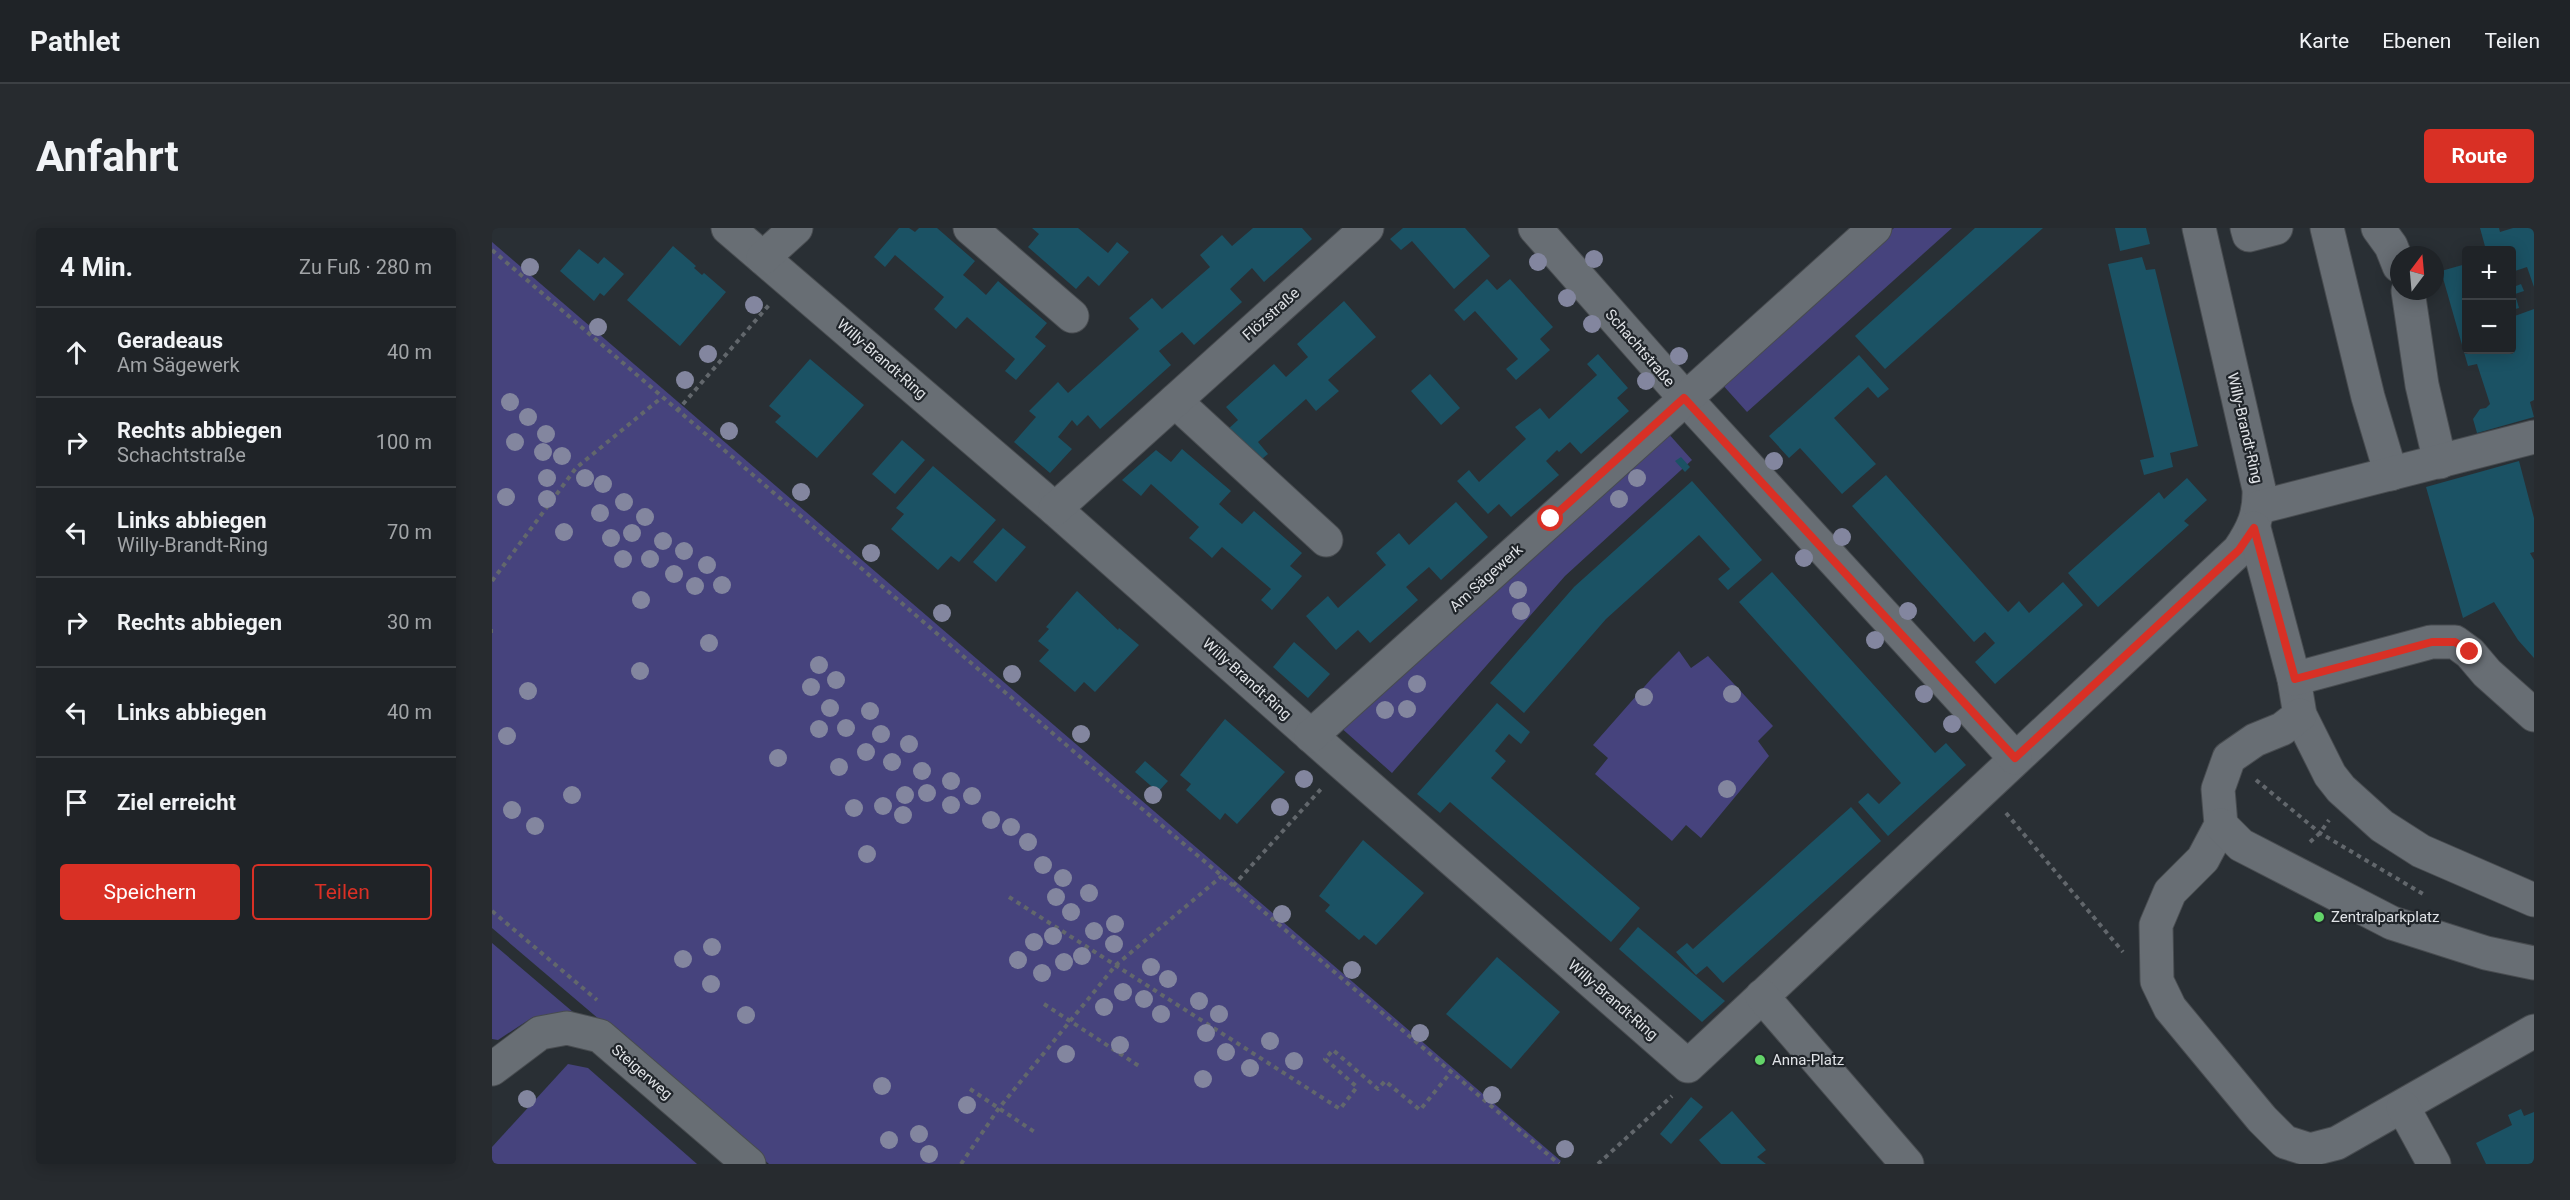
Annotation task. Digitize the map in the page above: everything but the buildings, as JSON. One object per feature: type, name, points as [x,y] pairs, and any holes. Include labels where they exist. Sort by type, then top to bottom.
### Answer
[{"type":"street","name":"Willy-Brandt-Ring","points":[[728,228],[1055,509],[1688,1066]]},
{"type":"street","points":[[763,258],[796,228]]},
{"type":"street","points":[[970,228],[1072,316]]},
{"type":"street","name":"Flözstraße","points":[[1055,509],[1367,228]]},
{"type":"street","name":"Schachtstraße","points":[[1535,228],[1684,398],[2015,758]]},
{"type":"street","name":"Am Sägewerk","points":[[1311,736],[1875,228]]},
{"type":"street","name":"Willy-Brandt-Ring","points":[[2199,228],[2259,489],[2257,517],[2295,679],[2300,715]]},
{"type":"street","points":[[2247,228],[2249,235],[2276,228]]},
{"type":"street","points":[[2327,228],[2368,397],[2391,474]]},
{"type":"street","points":[[2378,228],[2391,246]]},
{"type":"street","points":[[2409,300],[2422,385],[2440,462]]},
{"type":"street","points":[[1176,401],[1326,540]]},
{"type":"street","points":[[1688,1066],[2239,550],[2257,517],[2391,474],[2534,436]]},
{"type":"street","points":[[2295,679],[2432,642],[2455,642],[2470,652],[2487,673],[2534,715]]},
{"type":"street","points":[[2534,900],[2436,858],[2382,826],[2341,789],[2330,775],[2300,715],[2282,729],[2255,740],[2229,758],[2218,789],[2221,825],[2204,859],[2170,892],[2156,925],[2157,981],[2170,1008],[2262,1119],[2285,1142],[2311,1157],[2403,1107],[2534,1030]]},
{"type":"street","points":[[2221,825],[2241,845],[2392,923],[2486,953],[2534,963]]},
{"type":"street","points":[[1762,996],[1907,1164]]},
{"type":"street","name":"Steigerweg","points":[[492,1069],[540,1032],[567,1028],[600,1036],[748,1164]]},
{"type":"street","points":[[2403,1107],[2434,1164]]},
{"type":"path","points":[[492,250],[1079,756],[1559,1164]]},
{"type":"path","points":[[677,411],[791,281]]},
{"type":"path","points":[[492,581],[576,468],[662,398]]},
{"type":"path","points":[[1233,886],[1343,764]]},
{"type":"path","points":[[1984,787],[2135,967],[2157,981]]},
{"type":"path","points":[[2267,859],[2303,848],[2320,833],[2334,812],[2341,789]]},
{"type":"path","points":[[2392,923],[2436,858]]},
{"type":"path","points":[[961,1164],[999,1108],[1116,965],[1222,876]]},
{"type":"path","points":[[1009,897],[1340,1109],[1358,1087],[1325,1059],[1333,1050],[1378,1089],[1384,1081],[1420,1110],[1451,1072]]},
{"type":"path","points":[[1044,1004],[1142,1068]]},
{"type":"path","points":[[1598,1164],[1687,1082],[1688,1066]]},
{"type":"path","points":[[970,1089],[1036,1133]]},
{"type":"shaded area","points":[[1894,228],[1952,228],[1747,412],[1721,383]]},
{"type":"shaded area","points":[[492,242],[1561,1161],[1558,1164],[769,1164],[492,928]]},
{"type":"shaded area","points":[[1667,432],[1692,460],[1565,576],[1392,773],[1339,726]]},
{"type":"shaded area","points":[[1679,651],[1691,668],[1708,656],[1773,726],[1758,741],[1769,756],[1701,838],[1686,825],[1672,841],[1595,774],[1608,758],[1593,745]]},
{"type":"shaded area","points":[[492,943],[573,1012],[533,1017],[498,1040],[492,1039]]},
{"type":"shaded area","points":[[568,1064],[588,1068],[697,1164],[492,1164],[492,1147]]},
{"type":"place","name":"Zentralparkplatz","points":[[2319,917]]},
{"type":"place","name":"Anna-Platz","points":[[1760,1060]]},
{"type":"route","points":[[1551,519],[1684,398],[2015,758],[2239,550],[2254,528],[2295,679],[2432,642],[2455,642],[2470,652]]}]
